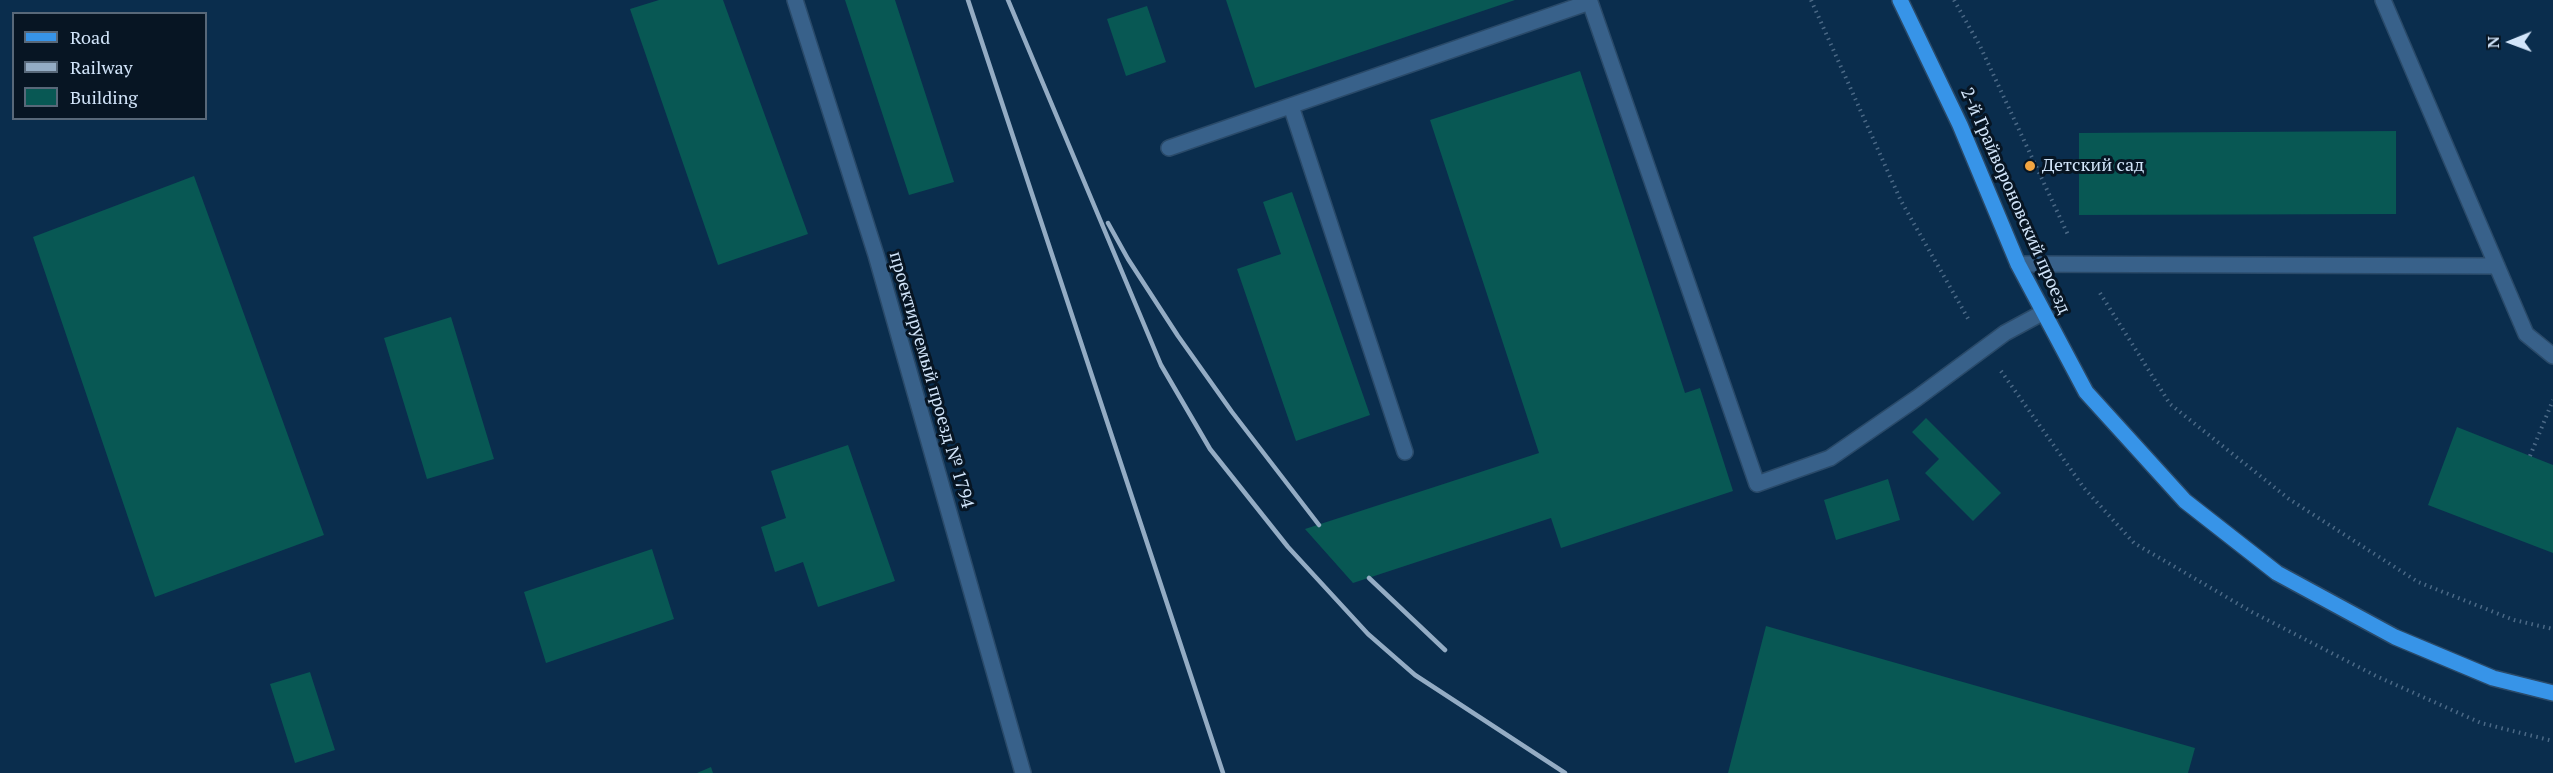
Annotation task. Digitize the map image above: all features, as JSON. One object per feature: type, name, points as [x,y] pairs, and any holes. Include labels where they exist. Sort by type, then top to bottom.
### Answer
[{"type":"main road","name":"2-й Грайвороновский проезд","points":[[1900,0],[1960,125],[2018,264],[2086,392],[2185,501],[2277,573],[2395,637],[2493,678],[2553,693]]},
{"type":"street","name":"проектируемый проезд № 1794","points":[[795,0],[876,255],[1023,773]]},
{"type":"street","points":[[2383,0],[2526,334],[2553,356]]},
{"type":"street","points":[[1168,148],[1591,1],[1756,484],[1830,458],[2005,333],[2042,313]]},
{"type":"street","points":[[1291,106],[1404,452]]},
{"type":"street","points":[[2018,264],[2498,266]]},
{"type":"path","points":[[1811,0],[1900,201],[1985,348]]},
{"type":"path","points":[[1954,0],[1980,46],[2081,263],[2170,404],[2289,499],[2418,582],[2514,620],[2553,628]]},
{"type":"path","points":[[2530,456],[2553,400]]},
{"type":"building","points":[[659,0],[723,0],[808,234],[718,265],[630,9]]},
{"type":"building","points":[[845,0],[895,0],[954,182],[909,195]]},
{"type":"building","points":[[1226,0],[1515,0],[1255,88]]},
{"type":"building","points":[[1147,6],[1166,62],[1126,76],[1107,19]]},
{"type":"building","points":[[1580,71],[1685,393],[1700,388],[1733,491],[1561,548],[1551,518],[1353,583],[1305,529],[1539,453],[1430,120]]},
{"type":"building","points":[[2396,131],[2396,214],[2079,215],[2079,133]]},
{"type":"building","points":[[194,176],[324,535],[155,597],[33,237]]},
{"type":"building","points":[[1292,192],[1370,415],[1296,441],[1237,269],[1281,254],[1263,202]]},
{"type":"building","points":[[451,317],[494,459],[427,479],[384,338]]},
{"type":"building","points":[[1926,418],[2001,493],[1973,521],[1925,473],[1939,459],[1912,432]]},
{"type":"building","points":[[2457,427],[2553,465],[2553,553],[2428,505]]},
{"type":"building","points":[[848,445],[895,581],[818,607],[803,562],[775,572],[761,527],[786,518],[771,471]]},
{"type":"building","points":[[1888,479],[1900,520],[1836,540],[1824,500]]},
{"type":"building","points":[[652,549],[674,619],[546,663],[524,592]]},
{"type":"building","points":[[1766,626],[2195,748],[2188,773],[1728,773]]},
{"type":"building","points":[[310,672],[335,750],[295,763],[270,684]]},
{"type":"building","points":[[711,767],[713,773],[697,773]]},
{"type":"railway","points":[[968,0],[1223,773]]},
{"type":"railway","points":[[1008,0],[1161,365],[1210,449],[1288,547],[1368,634],[1415,675],[1565,773]]},
{"type":"railway","points":[[1108,223],[1128,259],[1178,336],[1232,412],[1319,525]]},
{"type":"railway","points":[[1369,578],[1445,650]]},
{"type":"place","name":"Детский сад","points":[[2030,166]]}]
